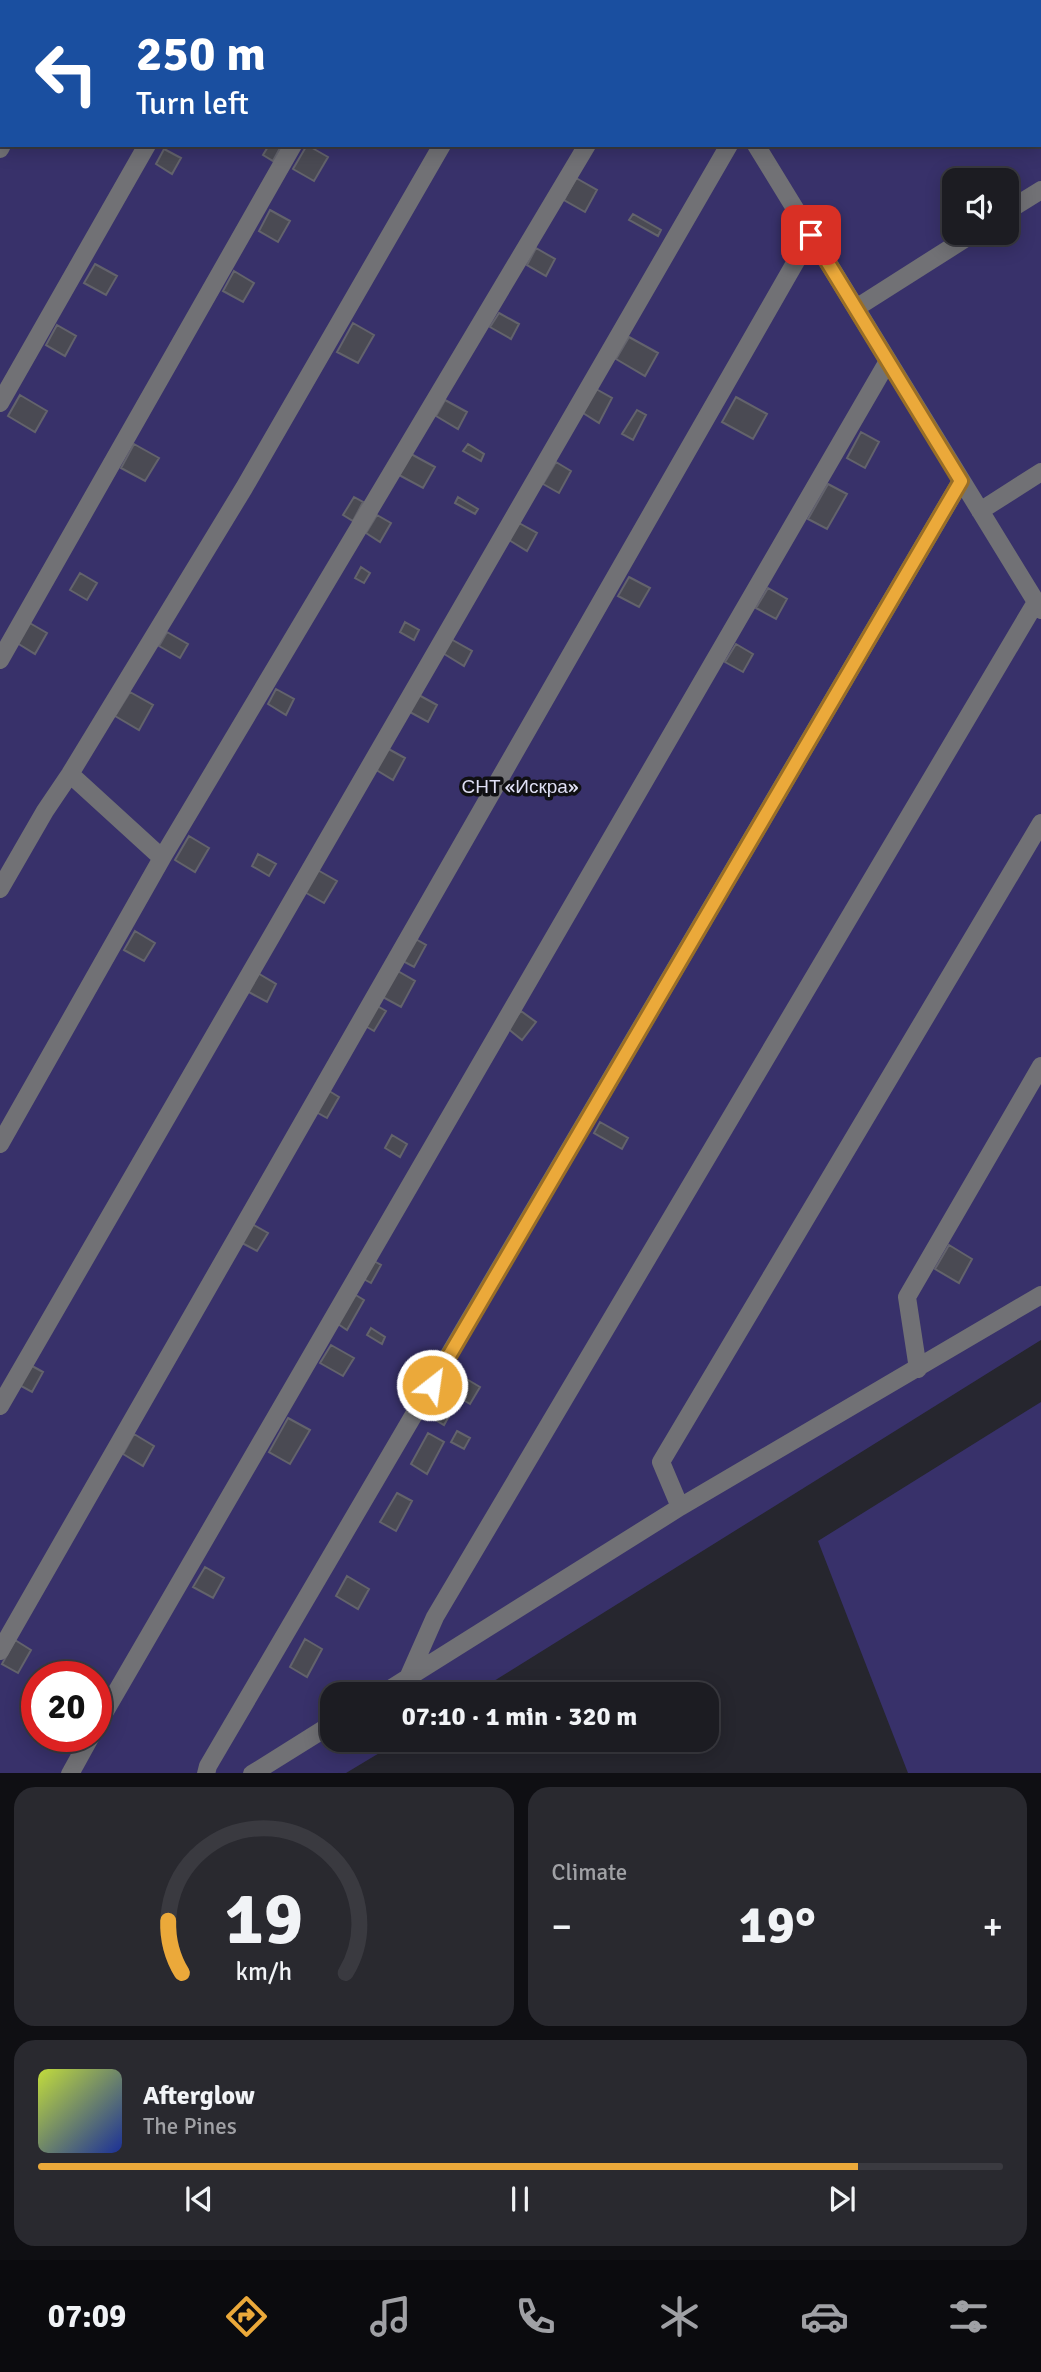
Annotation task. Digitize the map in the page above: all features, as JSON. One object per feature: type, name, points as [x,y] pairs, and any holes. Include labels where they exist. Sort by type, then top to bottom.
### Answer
[{"type":"lane","points":[[0,403],[145,147]]},
{"type":"lane","points":[[0,660],[292,147]]},
{"type":"lane","points":[[0,889],[45,811],[244,488],[441,147]]},
{"type":"lane","points":[[0,1144],[162,858],[586,147]]},
{"type":"lane","points":[[0,1406],[728,147]]},
{"type":"lane","points":[[408,1678],[435,1617],[1039,606],[759,147]]},
{"type":"lane","points":[[1019,204],[1041,190]]},
{"type":"lane","points":[[0,1651],[811,235]]},
{"type":"lane","points":[[856,308],[955,245]]},
{"type":"lane","points":[[112,1699],[888,361]]},
{"type":"lane","points":[[980,511],[1041,472]]},
{"type":"lane","points":[[206,1773],[961,481]]},
{"type":"lane","points":[[70,774],[162,858]]},
{"type":"lane","points":[[680,1507],[661,1462],[1041,823]]},
{"type":"lane","points":[[918,1369],[907,1297],[1041,1066]]},
{"type":"lane","points":[[402,1682],[680,1507],[1041,1295]]},
{"type":"lane","points":[[252,1773],[320,1731]]},
{"type":"lane","points":[[69,1773],[81,1752]]},
{"type":"green space","name":"СНТ «Искра»","points":[[0,147],[1041,147],[1041,1340],[492,1682],[320,1682],[320,1752],[381,1752],[346,1773],[0,1773]]},
{"type":"green space","points":[[1041,1402],[1041,1773],[908,1773],[818,1541]]},
{"type":"building","points":[[268,147],[280,148],[273,161],[263,155]]},
{"type":"building","points":[[306,147],[328,157],[314,181],[293,169]]},
{"type":"building","points":[[164,149],[181,158],[172,174],[156,164]]},
{"type":"building","points":[[576,178],[597,190],[585,212],[564,200]]},
{"type":"building","points":[[270,210],[290,221],[278,242],[259,231]]},
{"type":"building","points":[[633,214],[661,230],[658,236],[629,220]]},
{"type":"building","points":[[536,248],[555,259],[546,276],[527,265]]},
{"type":"building","points":[[95,264],[117,276],[106,295],[84,283]]},
{"type":"building","points":[[234,271],[254,283],[243,302],[223,291]]},
{"type":"building","points":[[499,313],[519,324],[511,339],[490,327]]},
{"type":"building","points":[[353,323],[374,335],[358,363],[337,352]]},
{"type":"building","points":[[57,325],[76,336],[65,356],[46,345]]},
{"type":"building","points":[[629,337],[658,353],[645,376],[616,359]]},
{"type":"building","points":[[596,389],[612,398],[599,423],[583,413]]},
{"type":"building","points":[[20,395],[47,411],[35,432],[8,416]]},
{"type":"building","points":[[736,397],[767,414],[753,439],[722,422]]},
{"type":"building","points":[[445,400],[467,412],[458,429],[436,416]]},
{"type":"building","points":[[637,410],[646,415],[633,440],[622,434]]},
{"type":"building","points":[[861,432],[879,442],[865,468],[847,458]]},
{"type":"building","points":[[134,444],[159,458],[145,481],[121,468]]},
{"type":"building","points":[[468,444],[484,454],[481,461],[463,451]]},
{"type":"building","points":[[411,454],[435,467],[423,488],[399,475]]},
{"type":"building","points":[[556,462],[571,471],[559,493],[543,484]]},
{"type":"building","points":[[828,484],[847,494],[827,529],[808,519]]},
{"type":"building","points":[[354,497],[363,502],[353,521],[343,515]]},
{"type":"building","points":[[458,497],[478,509],[475,514],[455,503]]},
{"type":"building","points":[[377,515],[391,523],[380,542],[366,533]]},
{"type":"building","points":[[519,523],[537,533],[527,551],[509,540]]},
{"type":"building","points":[[361,567],[370,573],[364,583],[355,578]]},
{"type":"building","points":[[80,573],[97,583],[87,600],[70,590]]},
{"type":"building","points":[[629,577],[650,588],[639,607],[618,596]]},
{"type":"building","points":[[768,588],[787,599],[776,619],[756,608]]},
{"type":"building","points":[[28,622],[47,633],[35,654],[17,643]]},
{"type":"building","points":[[405,622],[419,630],[414,640],[400,632]]},
{"type":"building","points":[[167,632],[188,644],[180,658],[159,646]]},
{"type":"building","points":[[449,638],[472,651],[464,666],[441,652]]},
{"type":"building","points":[[736,644],[753,654],[743,672],[725,662]]},
{"type":"building","points":[[276,689],[294,699],[286,715],[268,704]]},
{"type":"building","points":[[130,692],[153,705],[139,730],[115,716]]},
{"type":"building","points":[[417,694],[437,705],[428,722],[408,711]]},
{"type":"building","points":[[385,747],[405,758],[393,780],[373,768]]},
{"type":"building","points":[[189,836],[209,848],[195,872],[175,860]]},
{"type":"building","points":[[258,854],[276,864],[269,876],[252,866]]},
{"type":"building","points":[[314,868],[337,881],[324,903],[301,890]]},
{"type":"building","points":[[135,931],[155,943],[144,961],[124,950]]},
{"type":"building","points":[[412,937],[426,945],[414,967],[399,959]]},
{"type":"building","points":[[396,970],[415,981],[401,1007],[381,996]]},
{"type":"building","points":[[256,972],[276,984],[267,1002],[245,990]]},
{"type":"building","points":[[372,1003],[386,1011],[374,1031],[360,1023]]},
{"type":"building","points":[[521,1011],[536,1022],[522,1040],[507,1028]]},
{"type":"building","points":[[321,1086],[339,1097],[327,1118],[309,1108]]},
{"type":"building","points":[[600,1122],[628,1138],[622,1149],[594,1133]]},
{"type":"building","points":[[392,1135],[407,1144],[400,1157],[385,1148]]},
{"type":"building","points":[[252,1224],[268,1233],[257,1251],[242,1243]]},
{"type":"building","points":[[949,1245],[972,1259],[959,1283],[935,1269]]},
{"type":"building","points":[[372,1260],[381,1265],[371,1283],[362,1278]]},
{"type":"building","points":[[354,1294],[364,1300],[347,1330],[338,1324]]},
{"type":"building","points":[[371,1328],[385,1337],[382,1344],[367,1335]]},
{"type":"building","points":[[331,1345],[354,1358],[343,1376],[320,1363]]},
{"type":"building","points":[[23,1361],[43,1372],[32,1392],[12,1381]]},
{"type":"building","points":[[458,1374],[480,1387],[470,1404],[448,1391]]},
{"type":"building","points":[[443,1400],[454,1407],[444,1425],[432,1418]]},
{"type":"building","points":[[288,1418],[310,1430],[290,1464],[269,1452]]},
{"type":"building","points":[[457,1431],[470,1438],[464,1449],[451,1442]]},
{"type":"building","points":[[428,1433],[444,1442],[427,1474],[411,1464]]},
{"type":"building","points":[[134,1434],[154,1446],[143,1466],[123,1454]]},
{"type":"building","points":[[397,1493],[412,1501],[396,1531],[380,1522]]},
{"type":"building","points":[[205,1567],[224,1578],[213,1598],[193,1587]]},
{"type":"building","points":[[347,1576],[369,1589],[358,1609],[336,1596]]},
{"type":"building","points":[[305,1639],[322,1649],[307,1677],[290,1667]]},
{"type":"building","points":[[15,1640],[31,1650],[25,1661],[21,1661],[18,1673],[2,1664]]},
{"type":"route","points":[[432,1385],[961,481],[811,235]]}]
